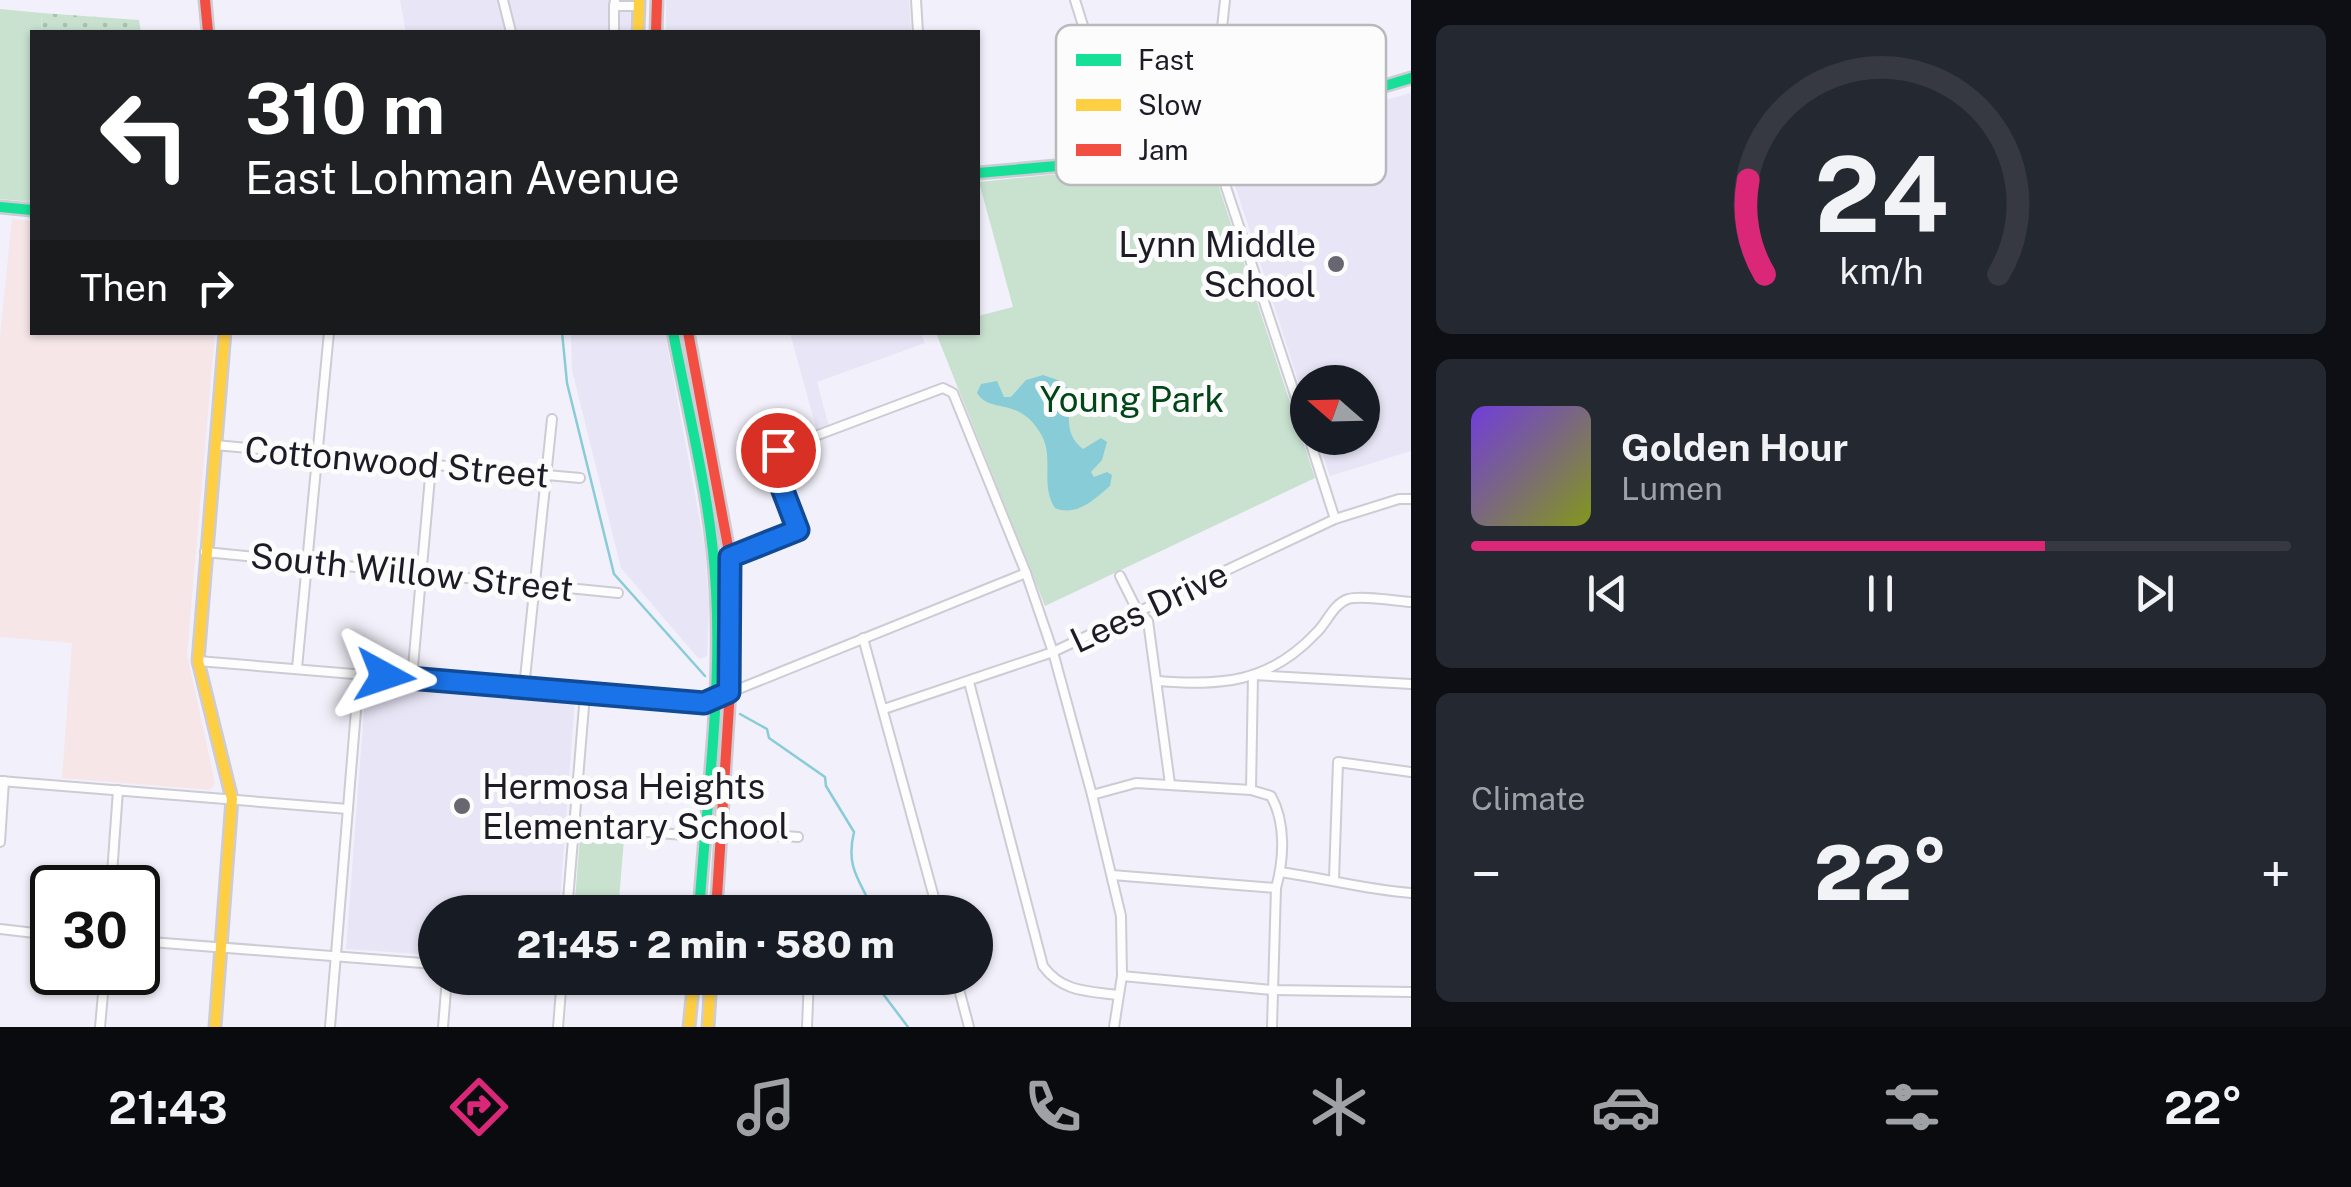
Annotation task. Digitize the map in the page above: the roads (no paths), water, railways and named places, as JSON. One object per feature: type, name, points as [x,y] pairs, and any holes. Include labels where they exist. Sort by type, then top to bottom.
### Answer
[{"type":"main road","points":[[205,0],[208,30]]},
{"type":"main road","points":[[638,30],[639,3],[657,4],[656,30]]},
{"type":"main road","points":[[1386,86],[1411,78]]},
{"type":"main road","points":[[980,173],[1056,166]]},
{"type":"main road","points":[[0,207],[30,210]]},
{"type":"main road","points":[[215,1027],[232,799],[198,661],[225,335]]},
{"type":"main road","points":[[674,335],[702,487],[716,589],[700,895]]},
{"type":"main road","points":[[689,335],[730,557],[727,760],[717,895]]},
{"type":"main road","points":[[689,1027],[692,995]]},
{"type":"main road","points":[[708,1027],[710,995]]},
{"type":"street","points":[[503,0],[511,30]]},
{"type":"street","points":[[916,0],[918,30]]},
{"type":"street","points":[[1074,0],[1082,25]]},
{"type":"street","points":[[1222,25],[1225,0]]},
{"type":"street","points":[[614,30],[614,3],[639,3]]},
{"type":"street","points":[[1225,185],[1290,382]]},
{"type":"street","points":[[297,668],[329,335]]},
{"type":"street","points":[[730,557],[798,530],[772,462],[778,450],[943,388],[953,393],[1054,652],[1092,795],[1121,916],[1122,976],[1114,1027]]},
{"type":"street","points":[[524,688],[552,419]]},
{"type":"street","name":"Cottonwood Street","points":[[215,445],[580,478]]},
{"type":"street","points":[[1314,455],[1336,518]]},
{"type":"street","points":[[412,678],[431,466]]},
{"type":"street","name":"Lees Drive","points":[[884,709],[1054,652],[1336,518],[1411,499]]},
{"type":"street","name":"South Willow Street","points":[[205,552],[618,592]]},
{"type":"street","points":[[198,661],[709,701],[1026,573]]},
{"type":"street","points":[[1120,576],[1138,612],[1148,620],[1170,784]]},
{"type":"street","points":[[1253,676],[1287,659],[1349,599],[1411,602]]},
{"type":"street","points":[[863,638],[933,895]]},
{"type":"street","points":[[330,1027],[359,674]]},
{"type":"street","points":[[1158,680],[1210,685],[1253,676],[1411,684]]},
{"type":"street","points":[[1251,790],[1253,676]]},
{"type":"street","points":[[969,682],[1042,966],[1053,980],[1071,989],[1117,995]]},
{"type":"street","points":[[568,895],[585,694]]},
{"type":"street","points":[[1334,879],[1338,762],[1411,772]]},
{"type":"street","points":[[0,842],[2,781],[348,809]]},
{"type":"street","points":[[1092,795],[1136,782],[1251,790],[1271,796],[1282,814],[1272,1027]]},
{"type":"street","points":[[113,865],[118,790]]},
{"type":"street","points":[[574,826],[705,836],[798,837]]},
{"type":"street","points":[[1280,872],[1334,879],[1372,890],[1411,893]]},
{"type":"street","points":[[1112,874],[1276,888]]},
{"type":"street","points":[[0,929],[30,932]]},
{"type":"street","points":[[160,943],[418,962]]},
{"type":"street","points":[[1122,976],[1272,990],[1411,992]]},
{"type":"street","points":[[100,1027],[103,995]]},
{"type":"street","points":[[443,1027],[446,995]]},
{"type":"street","points":[[558,1027],[561,995]]},
{"type":"street","points":[[808,1027],[809,995]]},
{"type":"street","points":[[961,995],[969,1027]]},
{"type":"water","points":[[1043,375],[1070,390],[1069,422],[1076,443],[1083,449],[1101,438],[1107,442],[1102,460],[1091,472],[1094,477],[1107,472],[1112,475],[1110,486],[1077,509],[1055,508],[1048,491],[1045,445],[1033,423],[1025,415],[990,403],[977,393],[981,384],[997,381],[1004,397],[1011,397],[1026,380]]},
{"type":"waterway","points":[[562,335],[567,383],[614,574],[705,676]]},
{"type":"waterway","points":[[740,714],[767,729],[769,738],[825,777],[826,786],[854,832],[851,856],[866,895]]},
{"type":"waterway","points":[[884,995],[908,1027]]},
{"type":"place","name":"Lynn Middle School","points":[[1336,264]]},
{"type":"place","name":"Hermosa Heights Elementary School","points":[[462,806]]},
{"type":"park label","name":"Young Park","points":[[1132,399]]}]
